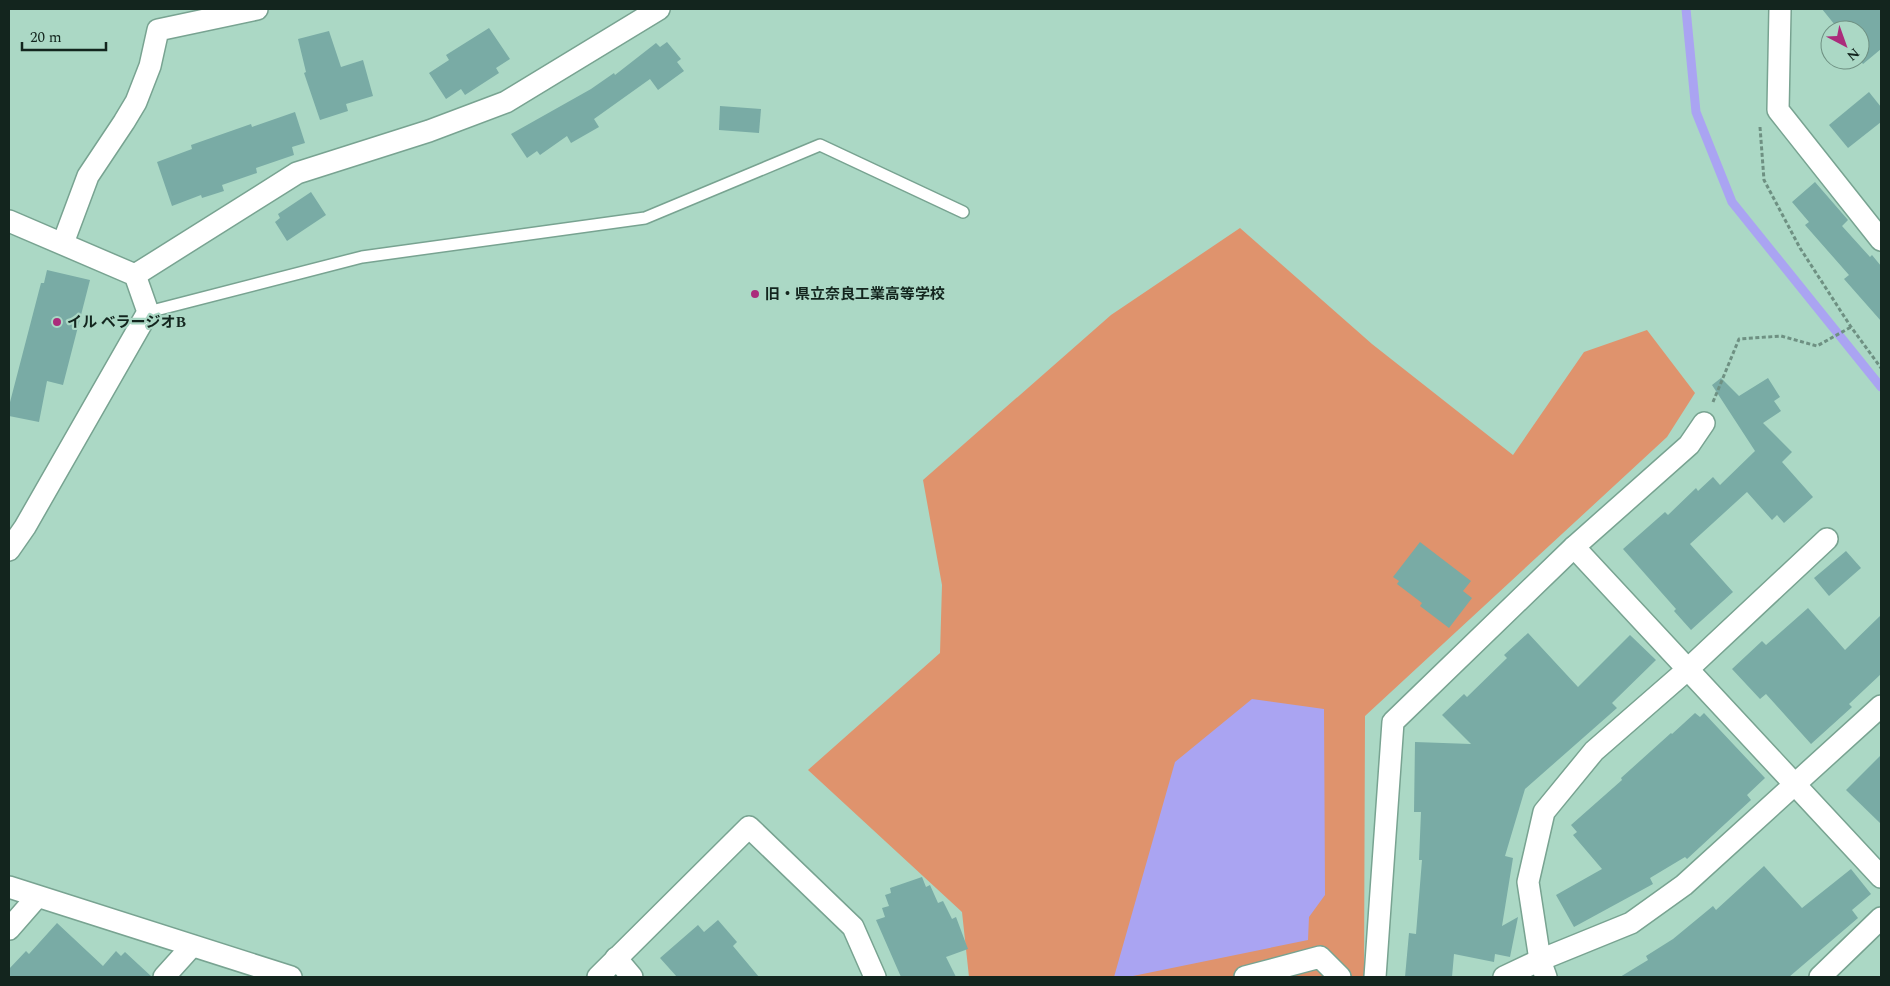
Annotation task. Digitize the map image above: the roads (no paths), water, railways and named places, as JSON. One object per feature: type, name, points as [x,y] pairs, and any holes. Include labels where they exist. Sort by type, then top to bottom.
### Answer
[{"type":"street","points":[[63,243],[88,176],[136,102],[150,66],[158,30],[257,9]]},
{"type":"street","points":[[135,275],[296,173],[429,131],[506,102],[658,9]]},
{"type":"street","points":[[1780,9],[1778,110],[1881,240]]},
{"type":"street","points":[[9,221],[135,275],[148,312],[9,550]]},
{"type":"street","points":[[1375,977],[1393,722],[1574,547],[1689,445],[1704,423]]},
{"type":"street","points":[[1543,968],[1528,882],[1544,812],[1594,751],[1687,670],[1827,540]]},
{"type":"street","points":[[1574,547],[1881,876]]},
{"type":"street","points":[[1504,977],[1543,968],[1631,923],[1684,885],[1796,786],[1881,706]]},
{"type":"street","points":[[598,977],[749,826],[853,927],[875,977]]},
{"type":"street","points":[[9,887],[291,977]]},
{"type":"street","points":[[9,928],[37,897]]},
{"type":"street","points":[[1820,977],[1881,918]]},
{"type":"street","points":[[164,977],[192,946]]},
{"type":"street","points":[[1245,977],[1320,957],[1340,977]]},
{"type":"street","points":[[616,958],[632,977]]},
{"type":"lane","points":[[148,312],[362,257],[646,218],[820,145],[963,212]]},
{"type":"waterway","points":[[1686,9],[1696,112],[1732,202],[1881,387]]},
{"type":"place","name":"旧・県立奈良工業高等学校","points":[[755,294]]},
{"type":"place","name":"イル ベラージオB","points":[[57,322]]}]
